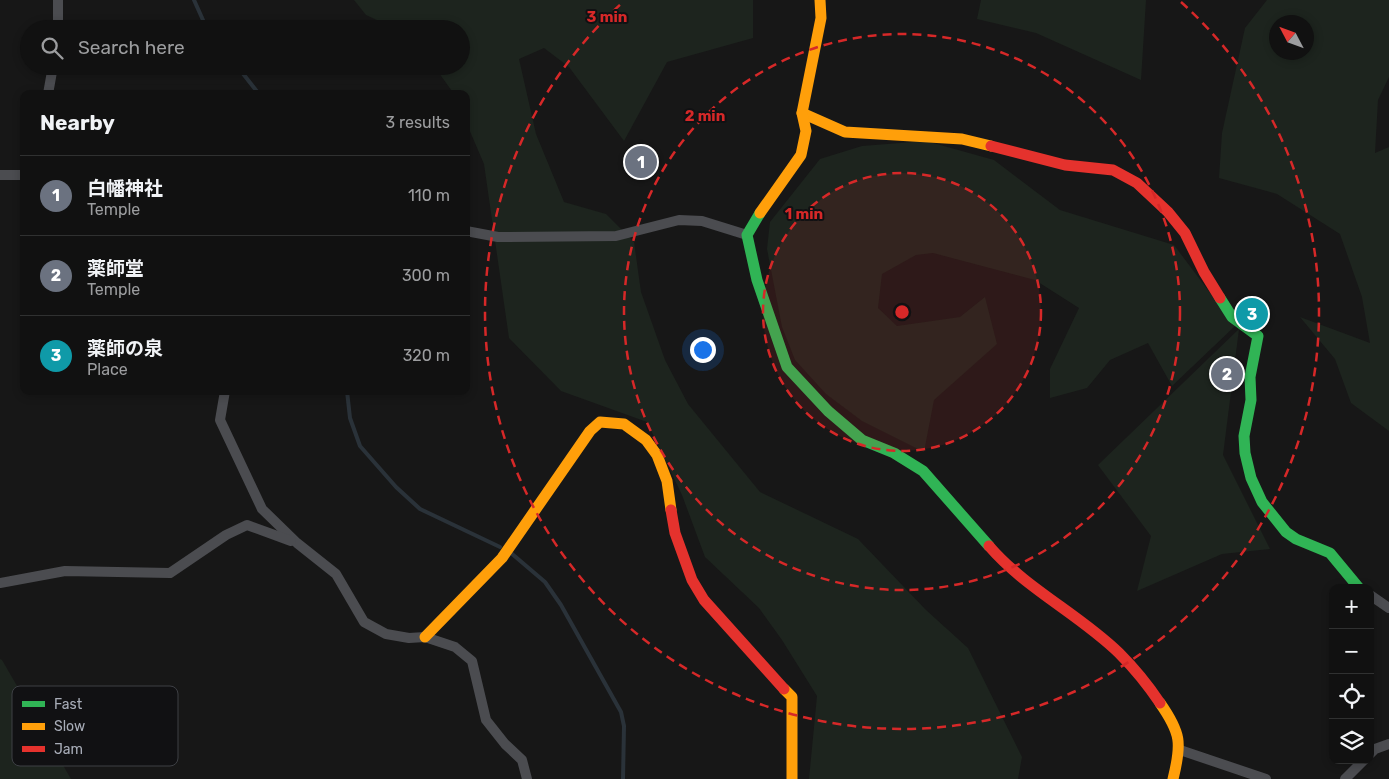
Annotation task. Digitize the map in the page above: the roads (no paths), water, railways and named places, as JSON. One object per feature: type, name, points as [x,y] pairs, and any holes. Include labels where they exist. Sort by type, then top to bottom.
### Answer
[{"type":"street","points":[[58,0],[58,20]]},
{"type":"street","points":[[820,0],[821,18],[816,50],[802,113],[806,131],[801,155],[772,194],[747,235],[757,280],[787,367],[828,411],[862,440],[894,453],[923,471],[1006,566],[1118,652],[1147,684],[1174,723],[1180,750],[1173,779]]},
{"type":"street","points":[[49,90],[51,75]]},
{"type":"street","points":[[802,113],[845,132],[962,139],[1065,165],[1113,170],[1137,183],[1154,196],[1185,233],[1204,272],[1232,317],[1258,336],[1258,350],[1250,377],[1252,399],[1244,439],[1244,458],[1257,494],[1268,512],[1286,533],[1305,544],[1329,553],[1342,566],[1354,584]]},
{"type":"street","points":[[0,175],[20,175]]},
{"type":"street","points":[[470,232],[498,236],[616,236],[679,220],[702,220],[747,235]]},
{"type":"street","points":[[224,395],[220,420],[262,509],[297,543],[336,574],[364,622],[386,634],[409,638],[424,637],[455,646],[472,661],[486,720],[505,744],[522,760],[527,779]]},
{"type":"street","points":[[424,637],[502,558],[590,431],[600,422],[624,424],[646,440],[657,455],[667,481],[674,533],[692,580],[704,600],[755,655],[770,675],[792,697],[792,779]]},
{"type":"street","points":[[0,583],[65,570],[170,573],[226,535],[246,525],[297,543]]},
{"type":"street","points":[[1374,598],[1389,608]]},
{"type":"street","points":[[1374,750],[1389,744]]},
{"type":"street","points":[[1180,750],[1266,779]]},
{"type":"street","points":[[1345,779],[1360,764]]},
{"type":"waterway","points":[[194,0],[203,20]]},
{"type":"waterway","points":[[244,75],[256,90]]},
{"type":"waterway","points":[[347,395],[350,418],[360,446],[396,487],[420,509],[500,547]]},
{"type":"waterway","points":[[511,553],[545,582],[561,605],[621,712],[624,726],[623,779]]},
{"type":"place","name":"白幡神社","points":[[641,162]]},
{"type":"place","name":"薬師の泉","points":[[1252,314]]},
{"type":"place","name":"薬師堂","points":[[1227,374]]}]
